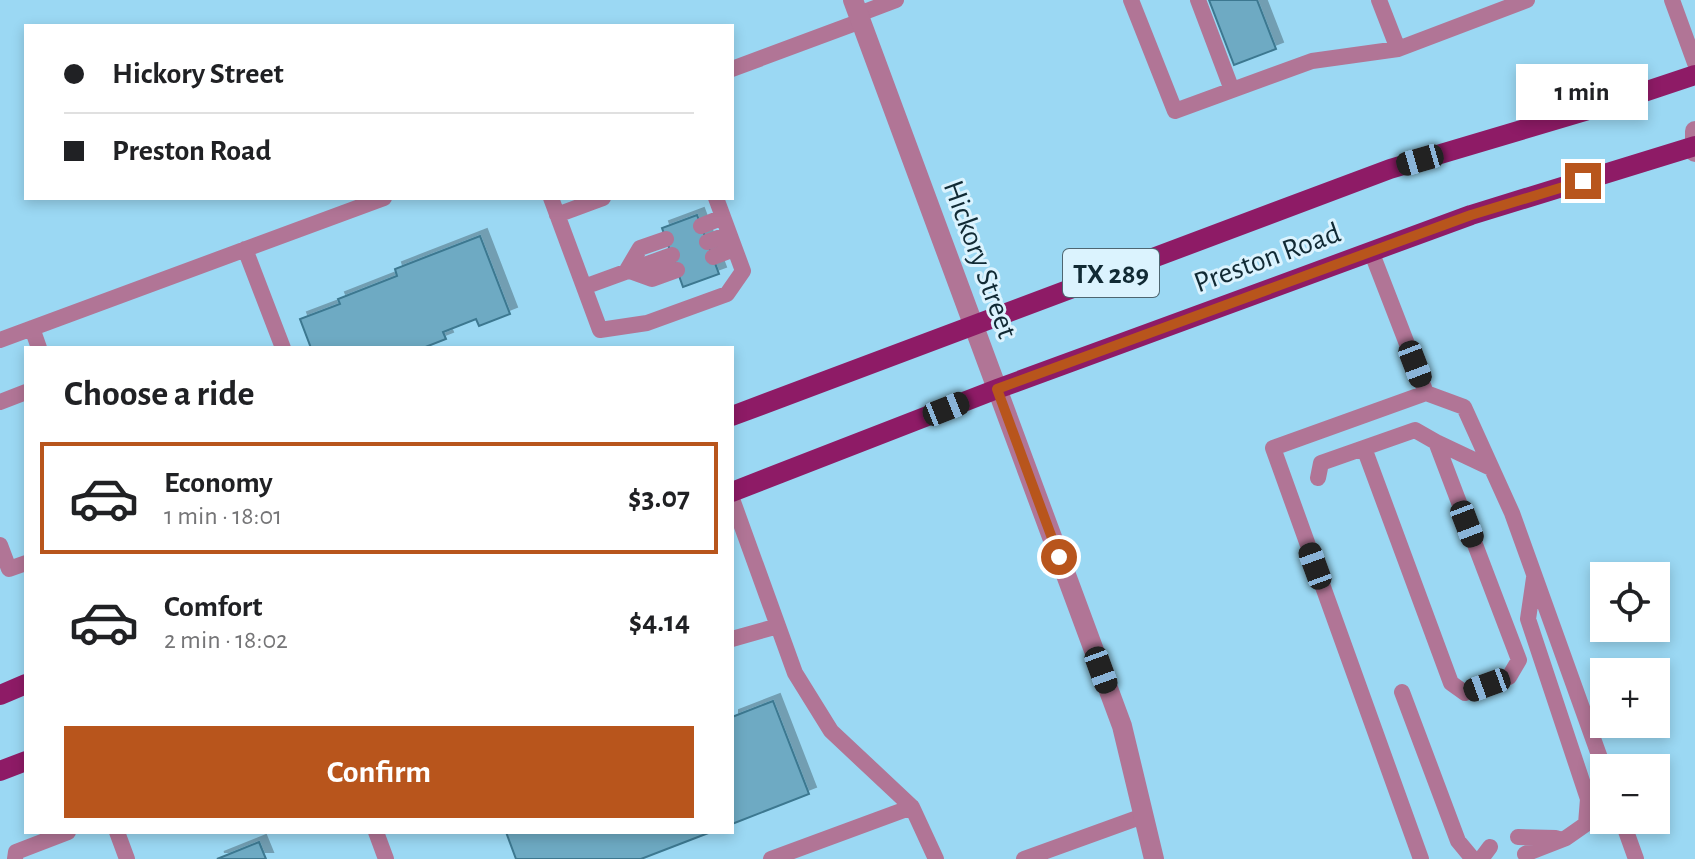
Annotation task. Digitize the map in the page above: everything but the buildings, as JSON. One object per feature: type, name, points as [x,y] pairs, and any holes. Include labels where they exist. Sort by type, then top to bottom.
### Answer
[{"type":"main road","name":"Preston Road","points":[[734,415],[1390,169],[1695,75]]},
{"type":"main road","name":"Preston Road","points":[[734,491],[997,389],[1471,215],[1695,148]]},
{"type":"main road","points":[[0,695],[24,685]]},
{"type":"main road","points":[[0,771],[24,762]]},
{"type":"street","name":"Hickory Street","points":[[858,12],[1122,726],[1154,859]]},
{"type":"street","points":[[1695,131],[1695,148]]},
{"type":"lane","points":[[734,68],[858,12],[896,0]]},
{"type":"lane","points":[[1131,0],[1175,111],[1312,61],[1398,49],[1527,0]]},
{"type":"lane","points":[[1198,0],[1232,90]]},
{"type":"lane","points":[[1379,0],[1398,49]]},
{"type":"lane","points":[[1672,0],[1695,63]]},
{"type":"lane","points":[[0,340],[379,200]]},
{"type":"lane","points":[[552,200],[600,330],[647,323],[727,294],[743,271],[717,200]]},
{"type":"lane","points":[[557,215],[598,200]]},
{"type":"lane","points":[[701,226],[723,217]]},
{"type":"lane","points":[[710,250],[732,242]]},
{"type":"lane","points":[[245,249],[282,346]]},
{"type":"lane","points":[[1371,251],[1426,393]]},
{"type":"lane","points":[[584,287],[671,255]]},
{"type":"lane","points":[[32,328],[38,346]]},
{"type":"lane","points":[[0,402],[24,393]]},
{"type":"lane","points":[[1421,859],[1273,448],[1426,393],[1464,407],[1512,513],[1599,754]]},
{"type":"lane","points":[[1318,478],[1321,463],[1415,430],[1491,468]]},
{"type":"lane","points":[[1364,448],[1451,683],[1465,693],[1509,677],[1519,660],[1436,442]]},
{"type":"lane","points":[[734,505],[795,673],[831,731],[912,807],[936,859]]},
{"type":"lane","points":[[0,545],[4,571],[24,564]]},
{"type":"lane","points":[[1534,576],[1528,619],[1588,799],[1586,824],[1542,859]]},
{"type":"lane","points":[[734,638],[778,626]]},
{"type":"lane","points":[[1402,692],[1458,841],[1473,859]]},
{"type":"lane","points":[[771,859],[912,807]]},
{"type":"lane","points":[[1024,859],[1143,816]]},
{"type":"lane","points":[[15,859],[16,852],[63,834]]},
{"type":"lane","points":[[118,834],[127,859]]},
{"type":"lane","points":[[377,834],[386,859]]},
{"type":"lane","points":[[1627,834],[1636,859]]},
{"type":"lane","points":[[1518,837],[1566,838]]},
{"type":"lane","points":[[1525,854],[1566,838]]},
{"type":"route","points":[[1059,557],[997,389],[1471,215],[1583,181]]}]
